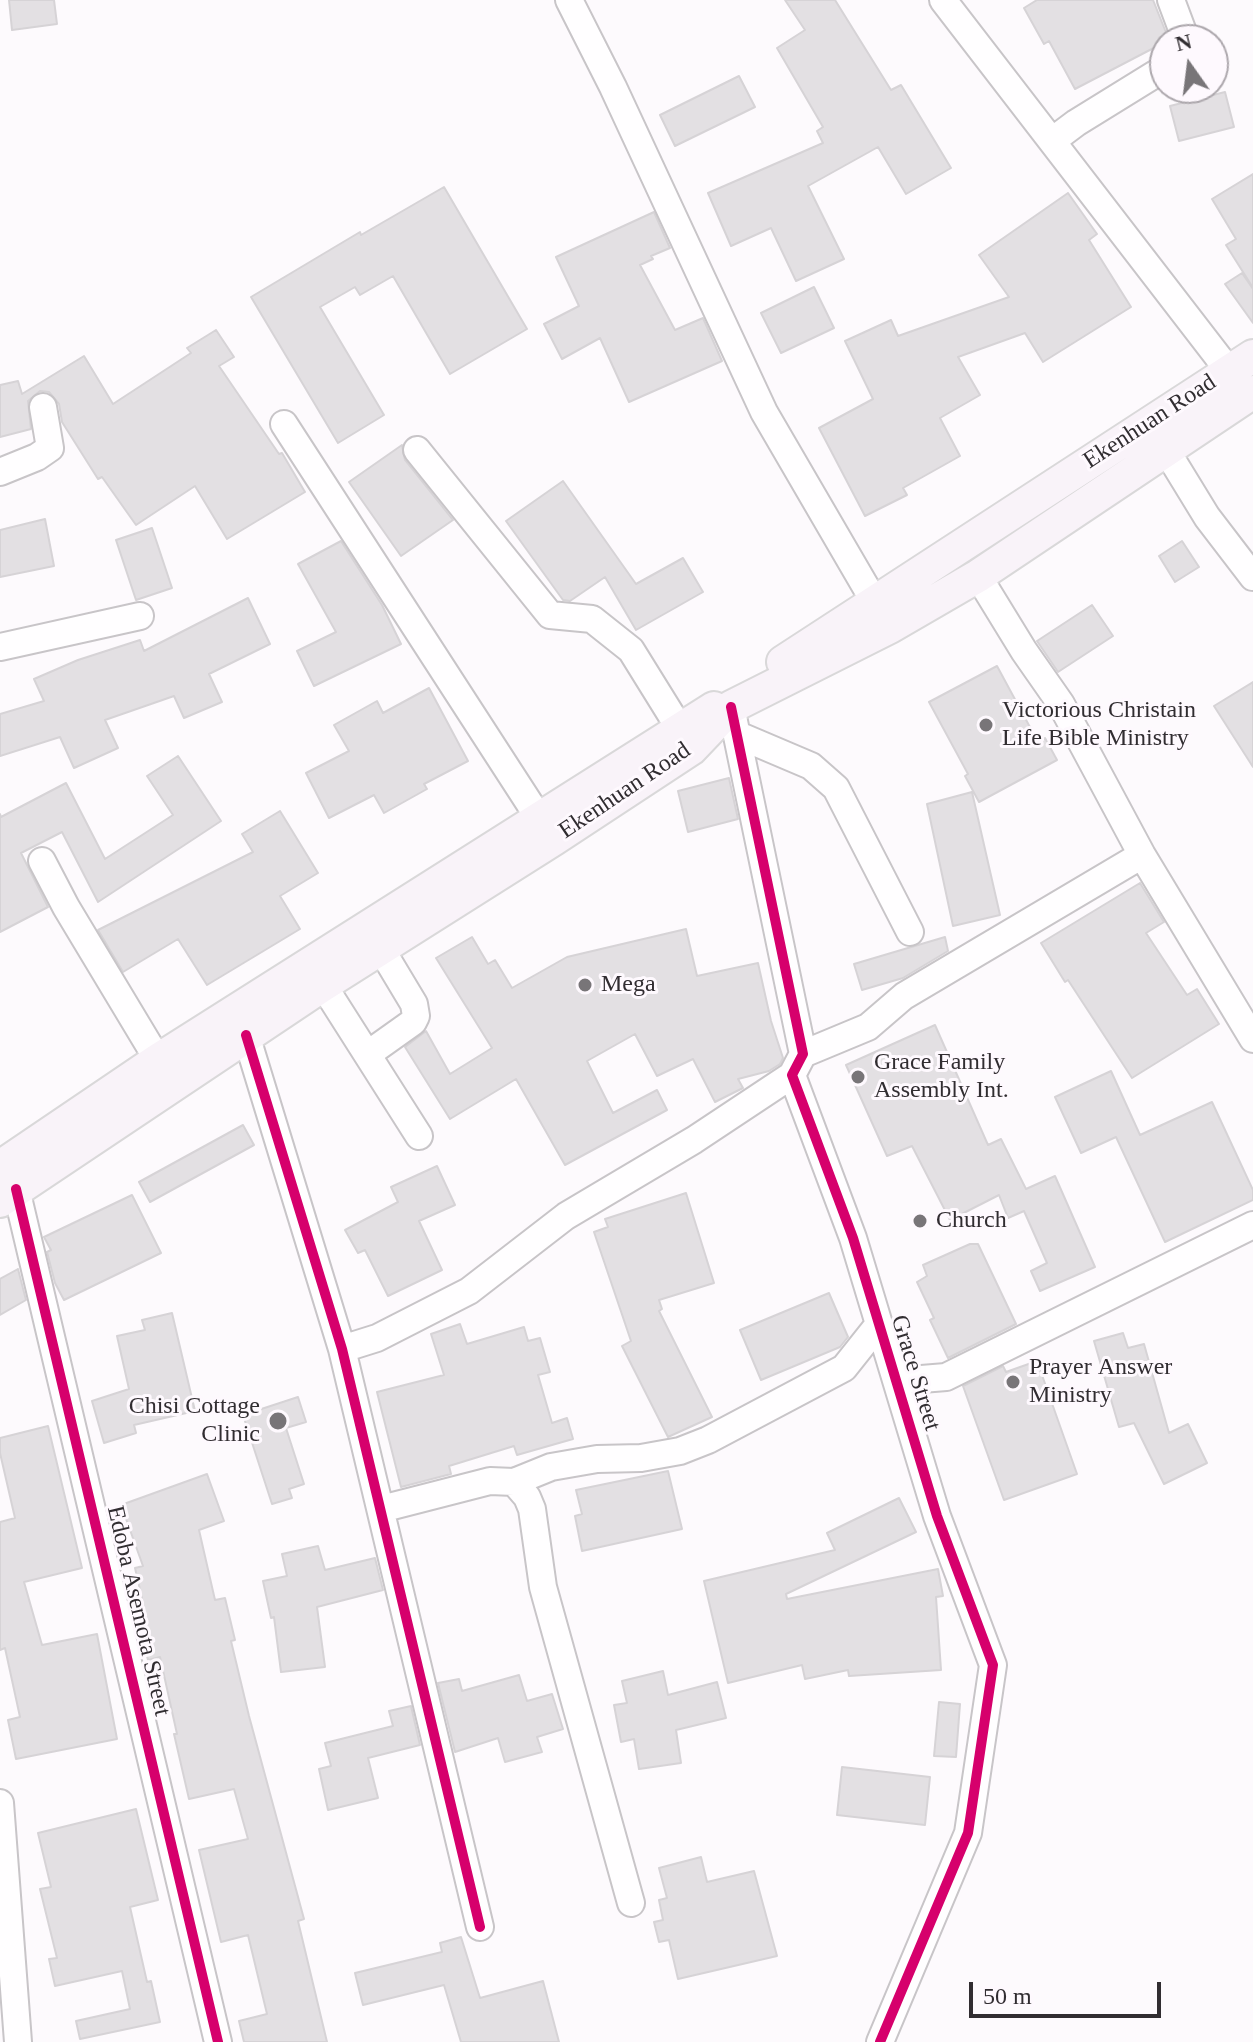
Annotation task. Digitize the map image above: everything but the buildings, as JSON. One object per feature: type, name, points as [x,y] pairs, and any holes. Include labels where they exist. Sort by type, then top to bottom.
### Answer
[{"type":"main road","name":"Ekenhuan Road","points":[[5,1186],[158,1060],[680,729],[874,601],[1248,383]]},
{"type":"main road","name":"Ekenhuan Road","points":[[5,1186],[734,721],[978,576],[1166,450],[1248,383]]},
{"type":"street","points":[[569,0],[613,87],[764,412],[874,601]]},
{"type":"street","points":[[943,0],[1052,141],[1248,383]]},
{"type":"street","points":[[1171,0],[1180,24]]},
{"type":"street","points":[[1052,141],[1149,78]]},
{"type":"street","points":[[0,472],[37,457],[50,448],[43,407]]},
{"type":"street","points":[[284,424],[539,818]]},
{"type":"street","points":[[417,450],[550,615],[592,619],[631,650],[680,729]]},
{"type":"street","points":[[1166,450],[1207,517],[1253,577]]},
{"type":"street","points":[[978,576],[1061,704],[1142,855],[1253,1039]]},
{"type":"street","points":[[0,647],[140,616]]},
{"type":"street","points":[[734,721],[811,766],[836,788],[910,932]]},
{"type":"street","name":"Grace Street","points":[[734,721],[797,1064],[937,1516],[993,1665],[968,1833],[880,2042]]},
{"type":"street","points":[[342,1349],[377,1338],[469,1291],[566,1216],[694,1140],[797,1064],[868,1027],[904,996],[1142,855]]},
{"type":"street","points":[[42,861],[66,907],[158,1060]]},
{"type":"street","points":[[368,1054],[413,1022],[416,1016],[414,1004],[381,949]]},
{"type":"street","points":[[323,985],[419,1136]]},
{"type":"street","points":[[246,1035],[342,1349],[480,1927]]},
{"type":"street","name":"Edoba Asemota Street","points":[[5,1186],[218,2042]]},
{"type":"street","points":[[897,1381],[946,1377],[1253,1225]]},
{"type":"street","points":[[381,1509],[490,1481],[514,1482],[551,1467],[680,1451],[708,1440],[844,1368],[879,1324]]},
{"type":"street","points":[[514,1482],[527,1497],[532,1509],[543,1587],[631,1903]]},
{"type":"street","points":[[0,1803],[18,2042]]},
{"type":"cycle path","points":[[731,707],[803,1054],[792,1075],[853,1238],[937,1516],[993,1665],[968,1833],[880,2042]]},
{"type":"cycle path","points":[[246,1035],[342,1349],[480,1927]]},
{"type":"cycle path","points":[[16,1189],[218,2042]]},
{"type":"place","name":"Victorious Christain Life Bible Ministry","points":[[986,725]]},
{"type":"place","name":"Mega","points":[[585,985]]},
{"type":"place","name":"Grace Family Assembly Int.","points":[[858,1077]]},
{"type":"place","name":"Church","points":[[920,1221]]},
{"type":"place","name":"Prayer Answer Ministry","points":[[1013,1382]]},
{"type":"place","name":"Chisi Cottage Clinic","points":[[278,1421]]}]
